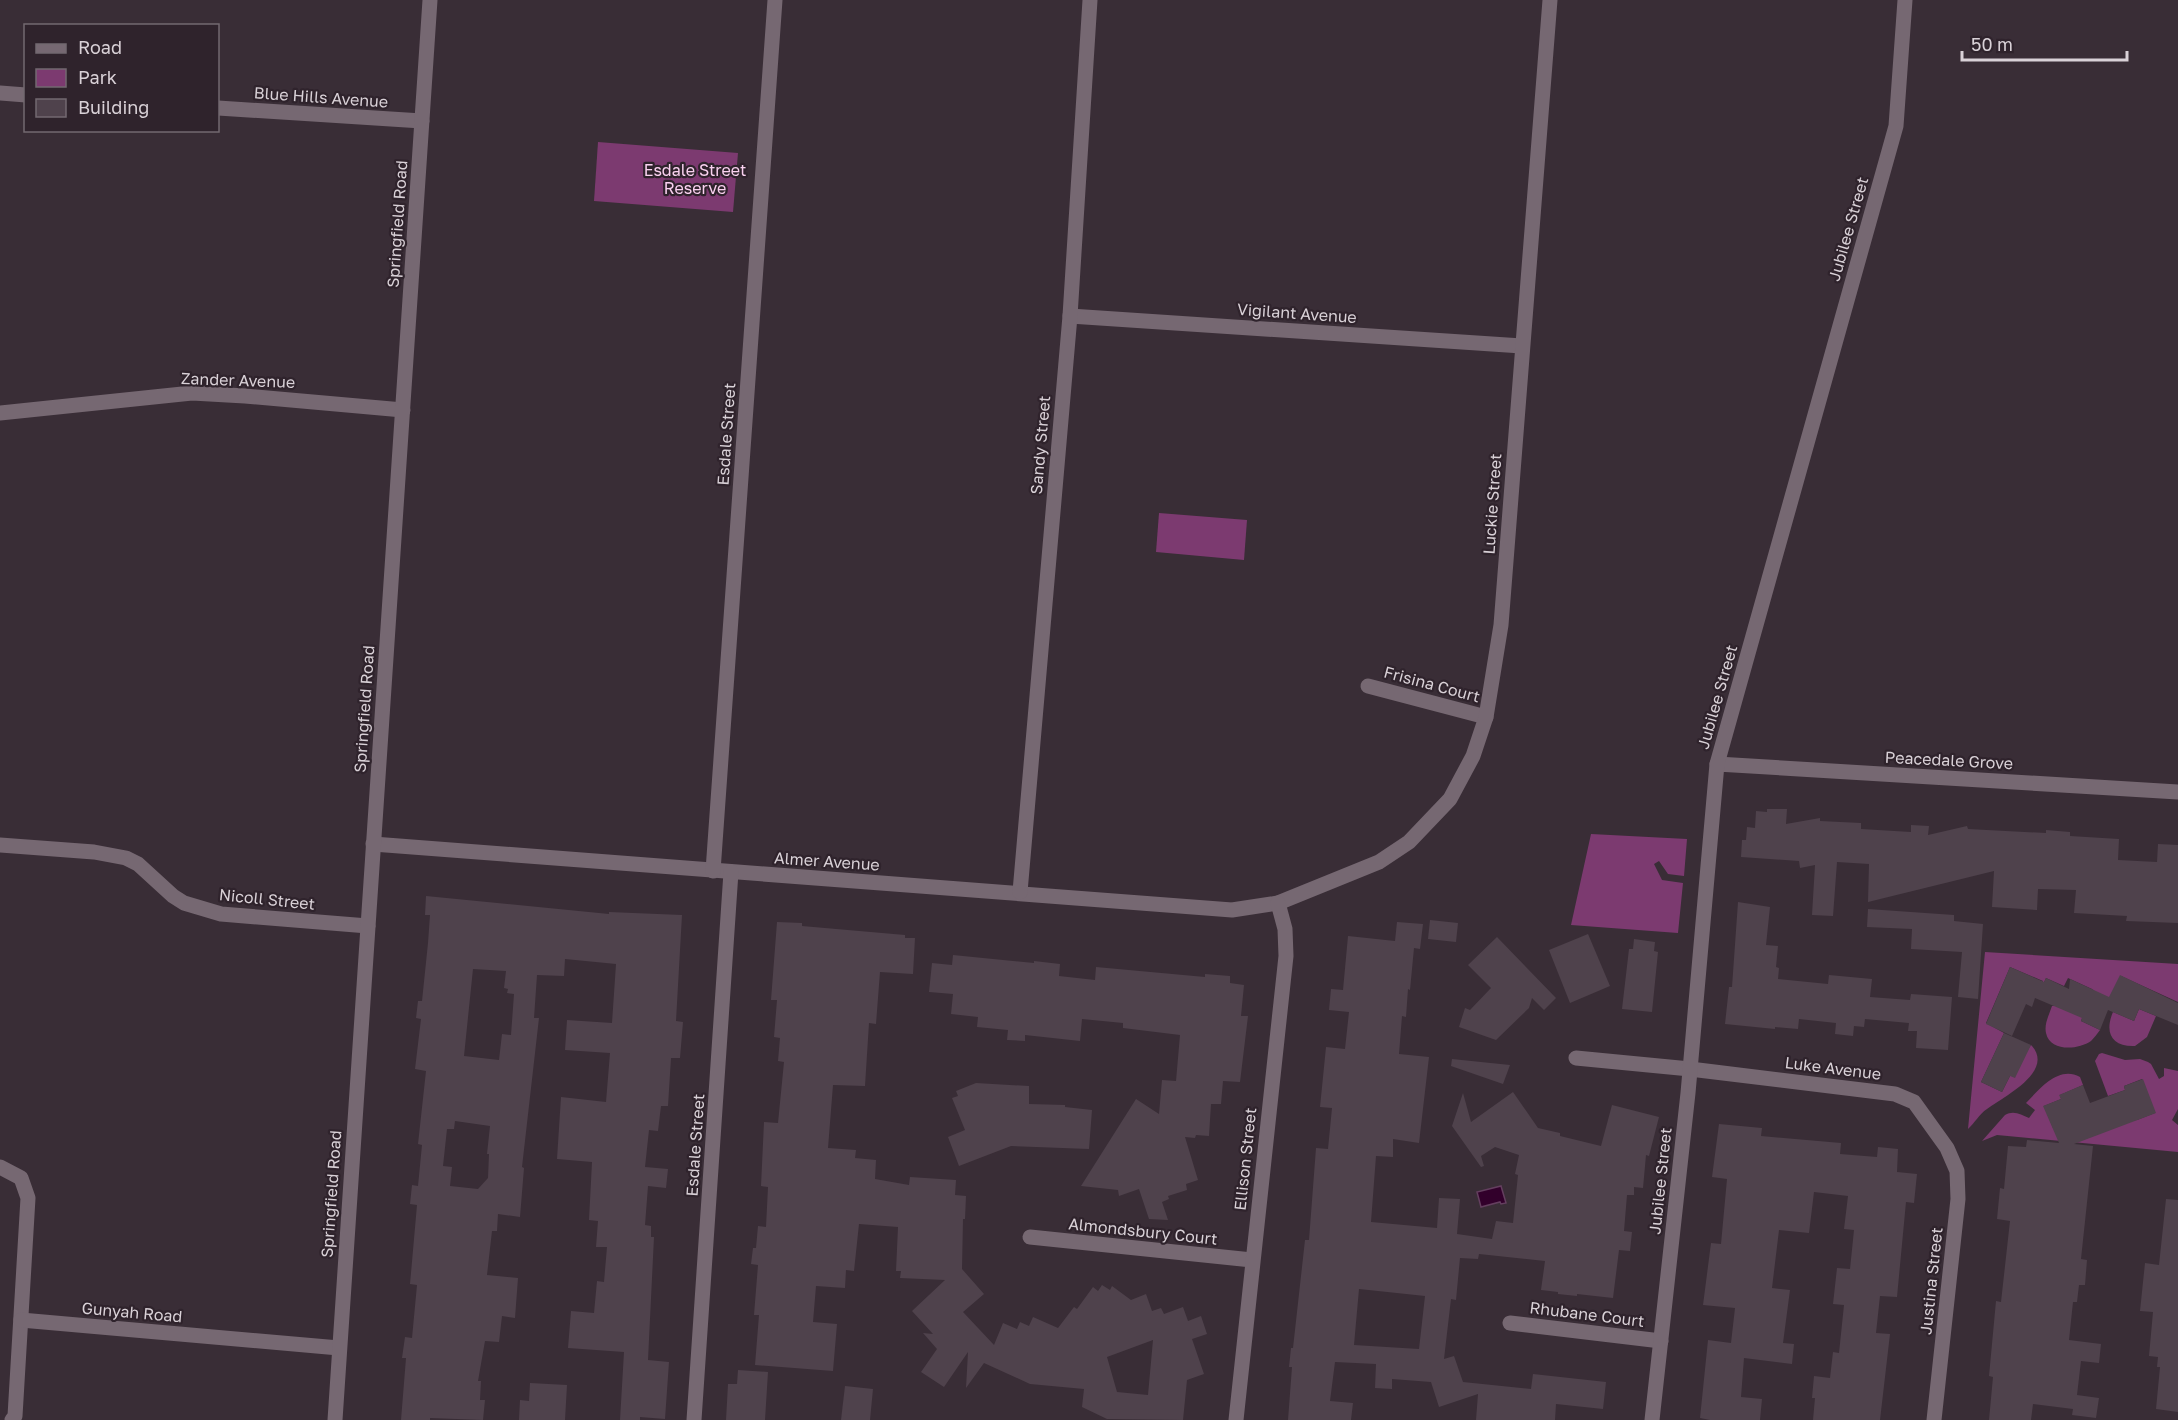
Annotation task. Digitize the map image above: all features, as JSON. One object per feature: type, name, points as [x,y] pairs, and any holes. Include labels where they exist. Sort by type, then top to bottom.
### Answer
[{"type":"street","name":"Springfield Road","points":[[335,1420],[430,0]]},
{"type":"street","name":"Esdale Street","points":[[713,871],[775,0]]},
{"type":"street","name":"Sandy Street","points":[[1020,892],[1070,316],[1090,0]]},
{"type":"street","name":"Luckie Street","points":[[1278,903],[1379,862],[1408,842],[1450,799],[1473,756],[1486,717],[1501,625],[1550,0]]},
{"type":"street","name":"Jubilee Street","points":[[1652,1420],[1690,1069],[1718,764],[1896,126],[1905,0]]},
{"type":"street","points":[[0,93],[24,95]]},
{"type":"street","name":"Blue Hills Avenue","points":[[219,108],[422,121]]},
{"type":"street","name":"Vigilant Avenue","points":[[1070,316],[1522,346]]},
{"type":"street","name":"Zander Avenue","points":[[0,413],[192,393],[403,410]]},
{"type":"street","name":"Frisina Court","points":[[1368,686],[1486,717]]},
{"type":"street","name":"Peacedale Grove","points":[[1718,764],[2178,792]]},
{"type":"street","name":"Almer Avenue","points":[[373,844],[1232,910],[1278,903]]},
{"type":"street","name":"Nicoll Street","points":[[0,845],[94,852],[126,858],[138,864],[184,903],[221,914],[368,926]]},
{"type":"street","name":"Esdale Street","points":[[694,1420],[731,872]]},
{"type":"street","name":"Ellison Street","points":[[1236,1420],[1286,956],[1285,929],[1278,903]]},
{"type":"street","name":"Luke Avenue","points":[[1576,1058],[1690,1069],[1895,1094],[1914,1102],[1947,1148]]},
{"type":"street","name":"Justina Street","points":[[1935,1420],[1958,1199],[1957,1171],[1947,1148]]},
{"type":"street","points":[[0,1167],[21,1178],[28,1198],[15,1416],[12,1420]]},
{"type":"street","name":"Almondsbury Court","points":[[1030,1237],[1252,1260]]},
{"type":"street","name":"Gunyah Road","points":[[21,1320],[339,1348]]},
{"type":"street","name":"Rhubane Court","points":[[1510,1323],[1661,1341]]},
{"type":"green space","name":"Esdale Street Reserve","points":[[598,142],[738,153],[733,212],[594,201]]},
{"type":"green space","points":[[1159,513],[1247,520],[1244,560],[1156,552]]},
{"type":"green space","points":[[1591,834],[1687,839],[1684,876],[1668,874],[1659,861],[1654,864],[1662,880],[1683,883],[1678,933],[1571,925]]},
{"type":"green space","points":[[1985,952],[2178,964],[2178,1002],[2121,976],[2107,1002],[2092,989],[2068,978],[2064,986],[2046,978],[2036,999],[2043,981],[2010,967],[1986,1023],[2004,1033],[1981,1082],[2002,1092],[2031,1045],[2037,1055],[2037,1064],[2032,1074],[2024,1082],[1984,1111],[1968,1129]]},
{"type":"green space","points":[[2056,1003],[2083,1015],[2081,1021],[2100,1030],[2091,1041],[2065,1048],[2053,1044],[2046,1033],[2046,1023],[2052,1006]]},
{"type":"green space","points":[[2139,1009],[2156,1016],[2147,1037],[2135,1046],[2127,1046],[2116,1041],[2112,1037],[2109,1026],[2113,1012],[2134,1021]]},
{"type":"green space","points":[[2102,1053],[2125,1060],[2140,1059],[2148,1062],[2159,1079],[2164,1076],[2164,1068],[2178,1071],[2178,1109],[2172,1120],[2178,1125],[2178,1152],[1997,1135],[1982,1141],[2005,1115],[2017,1113],[2029,1118],[2035,1110],[2026,1103],[2043,1086],[2064,1074],[2080,1077],[2083,1085],[2060,1095],[2061,1099],[2044,1106],[2053,1128],[2137,1120],[2155,1113],[2142,1079],[2124,1086],[2125,1090],[2108,1096],[2095,1061]]},
{"type":"shaded area","points":[[1501,1186],[1506,1203],[1501,1204],[1500,1202],[1481,1207],[1477,1192]]},
{"type":"building","points":[[1767,809],[1787,809],[1786,824],[1820,818],[1820,821],[1861,823],[1861,829],[1911,832],[1911,825],[1929,826],[1928,835],[1967,826],[1968,829],[2046,833],[2046,830],[2070,832],[2070,836],[2119,839],[2118,860],[2157,862],[2158,844],[2178,845],[2178,923],[2126,921],[2127,916],[2074,913],[2076,890],[2038,889],[2037,910],[1992,907],[1994,871],[1868,902],[1869,864],[1837,862],[1833,916],[1812,915],[1815,865],[1800,868],[1799,861],[1741,857],[1742,840],[1746,840],[1747,827],[1755,828],[1756,811],[1767,812]]},
{"type":"building","points":[[426,896],[609,914],[609,912],[682,915],[676,1021],[683,1022],[680,1058],[671,1058],[668,1106],[661,1106],[658,1131],[649,1130],[645,1167],[668,1169],[666,1188],[648,1186],[645,1225],[651,1226],[651,1237],[654,1237],[648,1360],[669,1362],[665,1419],[640,1417],[640,1420],[620,1420],[624,1352],[568,1348],[571,1311],[594,1313],[597,1281],[604,1282],[607,1247],[596,1247],[598,1221],[589,1220],[592,1162],[557,1159],[561,1097],[606,1102],[610,1053],[565,1050],[567,1020],[612,1023],[616,964],[565,959],[564,976],[537,975],[534,1018],[539,1018],[522,1167],[524,1168],[520,1217],[498,1214],[497,1231],[492,1231],[487,1275],[518,1278],[515,1318],[502,1316],[499,1342],[485,1341],[478,1381],[481,1381],[480,1400],[485,1400],[483,1420],[430,1418],[430,1420],[401,1420],[406,1358],[402,1358],[405,1337],[412,1338],[417,1285],[410,1284],[417,1205],[410,1204],[412,1185],[418,1186],[422,1145],[418,1144],[426,1071],[415,1069],[421,1019],[416,1018],[418,1001],[422,1001],[430,915],[425,915]],"holes":[[[473,969],[506,971],[504,988],[508,989],[507,993],[514,994],[511,1035],[502,1034],[499,1060],[464,1056]],[[455,1121],[490,1126],[487,1154],[489,1154],[488,1178],[478,1189],[450,1186],[452,1167],[443,1166],[447,1129],[454,1129]]]},
{"type":"building","points":[[1738,902],[1770,907],[1766,945],[1778,946],[1776,967],[1779,968],[1778,979],[1828,984],[1829,975],[1872,979],[1870,997],[1910,1000],[1911,994],[1952,997],[1948,1050],[1916,1048],[1917,1031],[1908,1031],[1909,1023],[1865,1019],[1864,1027],[1854,1026],[1853,1036],[1835,1034],[1836,1023],[1799,1019],[1798,1029],[1725,1024],[1729,987],[1732,987]]},
{"type":"building","points":[[1868,909],[1954,915],[1954,921],[1983,924],[1978,999],[1958,997],[1962,952],[1911,949],[1912,929],[1867,927]]},
{"type":"building","points":[[1430,920],[1458,923],[1456,942],[1428,939]]},
{"type":"building","points":[[777,922],[802,923],[802,926],[905,935],[905,938],[915,938],[913,974],[880,972],[876,1024],[869,1023],[865,1086],[833,1085],[828,1148],[856,1150],[855,1158],[876,1160],[875,1179],[909,1185],[910,1177],[956,1180],[955,1195],[966,1196],[962,1269],[984,1294],[963,1312],[994,1345],[1003,1323],[1017,1329],[1020,1322],[1029,1326],[1033,1317],[1058,1328],[1074,1307],[1077,1309],[1093,1287],[1098,1291],[1102,1285],[1110,1290],[1112,1286],[1131,1300],[1146,1294],[1152,1311],[1161,1308],[1164,1314],[1183,1307],[1188,1321],[1201,1316],[1207,1334],[1192,1339],[1204,1374],[1187,1380],[1183,1420],[1107,1419],[1082,1407],[1084,1389],[1030,1384],[984,1363],[966,1388],[968,1352],[944,1387],[921,1372],[937,1349],[923,1333],[933,1334],[912,1311],[945,1280],[900,1278],[901,1271],[896,1271],[898,1227],[859,1224],[854,1271],[846,1270],[845,1288],[816,1286],[813,1322],[837,1324],[833,1371],[755,1365],[759,1315],[754,1315],[758,1265],[751,1264],[753,1248],[756,1248],[758,1226],[766,1227],[768,1187],[761,1186],[764,1122],[778,1123],[784,1062],[778,1061],[780,1038],[774,1037],[777,1000],[771,1000]],"holes":[[[1153,1340],[1148,1395],[1117,1392],[1107,1357]]]},
{"type":"building","points":[[1397,922],[1423,924],[1420,949],[1414,948],[1406,1017],[1402,1016],[1399,1054],[1429,1057],[1419,1143],[1393,1139],[1393,1157],[1376,1156],[1371,1222],[1437,1228],[1439,1198],[1460,1199],[1457,1234],[1492,1239],[1496,1221],[1513,1223],[1518,1175],[1515,1174],[1519,1155],[1495,1147],[1481,1156],[1484,1166],[1481,1167],[1452,1126],[1463,1093],[1471,1122],[1513,1092],[1538,1128],[1601,1146],[1612,1105],[1659,1117],[1649,1156],[1646,1155],[1643,1188],[1634,1187],[1634,1195],[1627,1195],[1624,1231],[1632,1232],[1630,1251],[1619,1250],[1613,1298],[1558,1294],[1558,1292],[1541,1290],[1545,1261],[1479,1254],[1478,1259],[1460,1258],[1456,1300],[1451,1299],[1444,1359],[1454,1356],[1463,1382],[1531,1389],[1533,1374],[1606,1382],[1603,1409],[1556,1404],[1555,1420],[1476,1420],[1478,1394],[1439,1407],[1431,1382],[1392,1379],[1392,1389],[1375,1388],[1376,1364],[1335,1362],[1330,1401],[1353,1403],[1351,1420],[1288,1420],[1292,1367],[1289,1367],[1305,1240],[1309,1240],[1316,1148],[1328,1149],[1332,1108],[1320,1107],[1326,1047],[1345,1049],[1349,1012],[1329,1010],[1331,989],[1343,990],[1348,936],[1395,941]],"holes":[[[1359,1289],[1425,1296],[1419,1349],[1354,1345]]]},
{"type":"building","points":[[1588,934],[1610,986],[1570,1003],[1549,950]]},
{"type":"building","points":[[1497,937],[1556,998],[1544,1010],[1532,998],[1529,1008],[1496,1040],[1459,1027],[1465,1008],[1470,1010],[1491,988],[1468,965]]},
{"type":"building","points":[[1634,939],[1655,942],[1654,951],[1658,952],[1652,1012],[1622,1009],[1629,949],[1633,949]]},
{"type":"building","points":[[953,955],[1060,964],[1059,976],[1095,980],[1096,967],[1205,977],[1205,974],[1230,976],[1230,983],[1244,985],[1241,1016],[1248,1016],[1240,1082],[1223,1081],[1221,1104],[1211,1104],[1209,1136],[1185,1137],[1198,1180],[1186,1184],[1187,1190],[1168,1196],[1169,1199],[1162,1202],[1168,1220],[1149,1219],[1139,1189],[1119,1196],[1118,1190],[1081,1186],[1136,1099],[1159,1114],[1162,1080],[1176,1081],[1180,1035],[1123,1028],[1123,1023],[1082,1019],[1080,1041],[1025,1035],[1025,1041],[1007,1040],[1008,1030],[977,1027],[978,1017],[951,1014],[953,994],[929,992],[932,963],[952,965]]},
{"type":"building","points":[[2010,967],[2044,982],[2046,978],[2069,989],[2070,979],[2109,997],[2120,975],[2178,1003],[2178,1025],[2139,1009],[2134,1021],[2108,1010],[2100,1030],[2081,1021],[2082,1018],[2035,998],[2032,1007],[2026,1004],[2012,1036],[1986,1024]]},
{"type":"building","points":[[2004,1033],[2031,1045],[2015,1078],[2010,1076],[2002,1092],[1981,1082]]},
{"type":"building","points":[[1452,1059],[1510,1065],[1503,1084],[1451,1066]]},
{"type":"building","points":[[2143,1079],[2156,1113],[2074,1144],[2093,1146],[2081,1259],[2087,1260],[2085,1285],[2079,1285],[2077,1302],[2073,1302],[2069,1340],[2101,1344],[2099,1363],[2081,1361],[2077,1395],[2099,1398],[2096,1418],[2072,1415],[2073,1409],[2033,1404],[2031,1420],[1989,1420],[1993,1377],[1989,1376],[1996,1301],[2001,1302],[2010,1221],[1997,1219],[2000,1188],[2004,1189],[2008,1146],[2026,1147],[2027,1140],[2059,1143],[2043,1106],[2061,1099],[2059,1095],[2083,1085],[2090,1103],[2125,1090],[2124,1086]]},
{"type":"building","points":[[976,1083],[1029,1086],[1029,1104],[1065,1105],[1065,1107],[1092,1110],[1089,1149],[1011,1146],[959,1166],[948,1137],[965,1130],[952,1098],[958,1096],[956,1091]]},
{"type":"building","points":[[1719,1124],[1762,1128],[1761,1136],[1841,1143],[1840,1154],[1877,1157],[1878,1147],[1898,1149],[1897,1172],[1917,1174],[1914,1203],[1906,1202],[1897,1297],[1880,1296],[1876,1333],[1890,1334],[1880,1420],[1813,1420],[1814,1376],[1830,1378],[1833,1352],[1839,1353],[1844,1305],[1833,1304],[1837,1268],[1850,1269],[1854,1230],[1844,1229],[1848,1196],[1814,1192],[1809,1233],[1779,1230],[1772,1288],[1790,1290],[1783,1343],[1794,1344],[1792,1364],[1744,1358],[1741,1397],[1762,1399],[1760,1420],[1700,1418],[1708,1340],[1731,1343],[1735,1308],[1703,1305],[1711,1243],[1721,1244],[1727,1179],[1712,1177]]},
{"type":"building","points":[[2166,1199],[2178,1200],[2178,1412],[2156,1409],[2160,1367],[2157,1367],[2158,1357],[2149,1356],[2153,1312],[2140,1311],[2145,1263],[2159,1265]]},
{"type":"building","points":[[738,1370],[768,1372],[765,1420],[726,1420],[728,1384],[737,1384]]},
{"type":"building","points":[[530,1383],[567,1385],[565,1420],[519,1420],[520,1400],[529,1401]]},
{"type":"building","points":[[845,1386],[873,1389],[870,1420],[841,1420]]}]
